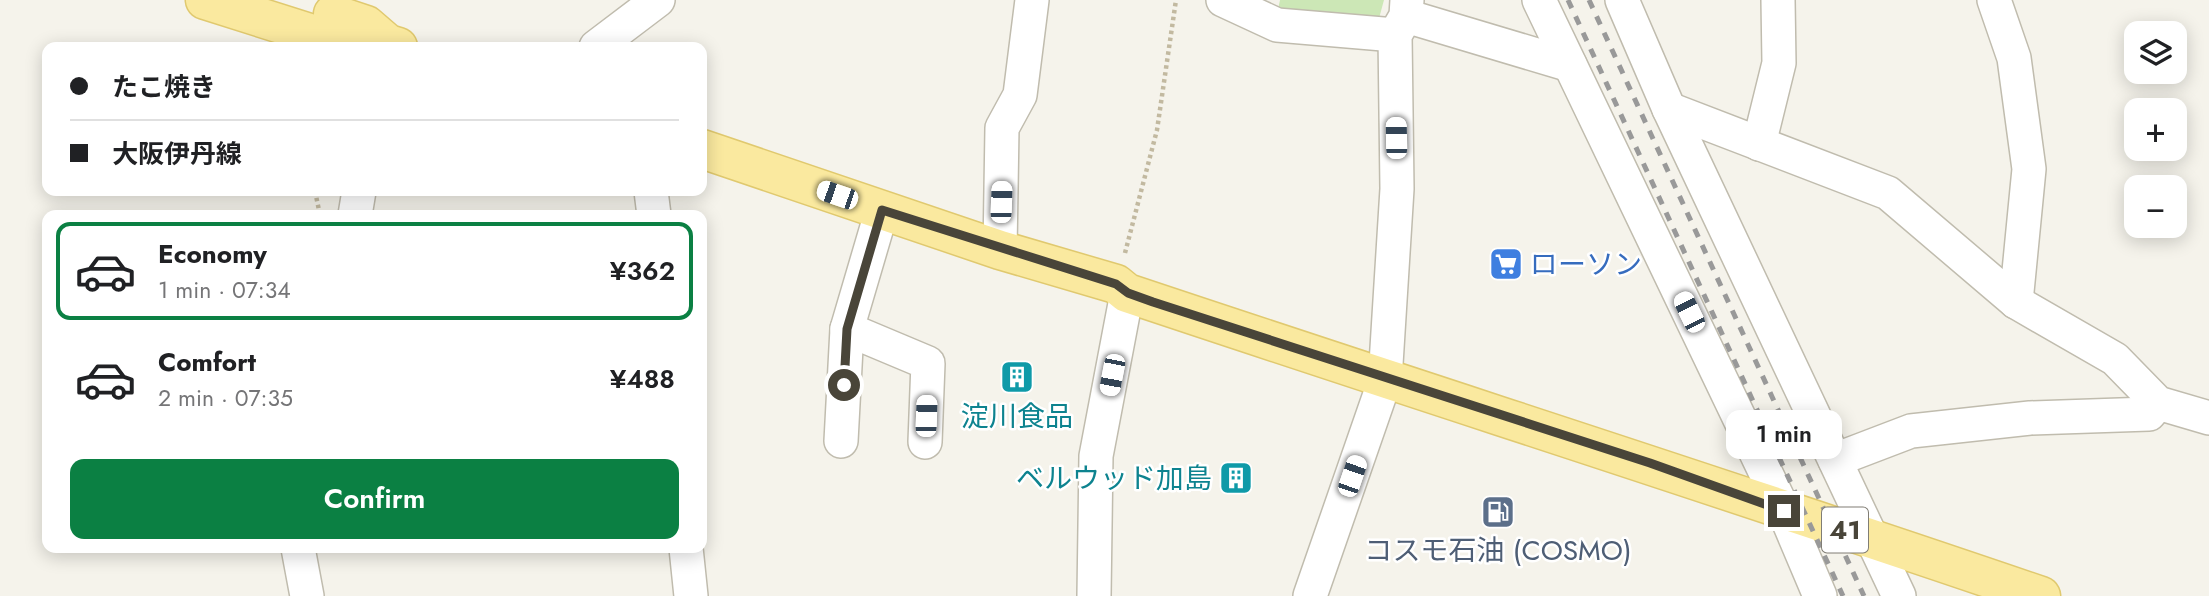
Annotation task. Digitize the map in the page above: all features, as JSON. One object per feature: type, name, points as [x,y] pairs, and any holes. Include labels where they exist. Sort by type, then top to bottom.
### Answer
[{"type":"main road","points":[[205,0],[360,42]]},
{"type":"main road","points":[[294,0],[366,25],[376,42]]},
{"type":"main road","name":"41","points":[[707,151],[1385,380],[1650,463],[1784,511],[2041,596]]},
{"type":"street","points":[[603,42],[658,0]]},
{"type":"street","points":[[1000,250],[1002,128],[1020,95],[1032,0]]},
{"type":"street","points":[[1223,0],[1277,25],[1402,17],[1570,65]]},
{"type":"street","points":[[1539,0],[1784,511],[1820,596]]},
{"type":"street","points":[[1622,0],[1669,109],[1899,596]]},
{"type":"street","points":[[1759,144],[1779,63],[1778,0]]},
{"type":"street","points":[[1994,0],[2014,58],[2029,169],[2016,302]]},
{"type":"street","points":[[1310,596],[1385,380],[1397,189],[1402,17]]},
{"type":"street","points":[[1669,109],[1888,193],[2016,302],[2115,359],[2158,403],[2209,418]]},
{"type":"street","points":[[841,441],[847,329],[882,210]]},
{"type":"street","points":[[1094,596],[1096,456],[1122,289]]},
{"type":"street","points":[[847,329],[928,363],[925,442]]},
{"type":"street","points":[[1835,460],[1912,431],[2030,418],[2148,414],[2158,403]]},
{"type":"street","points":[[299,553],[307,596]]},
{"type":"street","points":[[687,553],[691,596]]},
{"type":"path","points":[[1122,289],[1157,130],[1176,0]]},
{"type":"green space","points":[[1280,0],[1384,0],[1378,22],[1277,14]]},
{"type":"railway","points":[[1568,0],[1843,596]]},
{"type":"railway","points":[[1589,0],[1864,596]]},
{"type":"place","name":"ローソン","points":[[1506,264]]},
{"type":"place","name":"淀川食品","points":[[1017,377]]},
{"type":"place","name":"ベルウッド加島","points":[[1236,478]]},
{"type":"place","name":"コスモ石油 (COSMO)","points":[[1498,512]]},
{"type":"route","points":[[844,385],[847,329],[882,210],[1000,250],[1116,284],[1128,293],[1153,302],[1385,380],[1650,463],[1784,511]]}]
